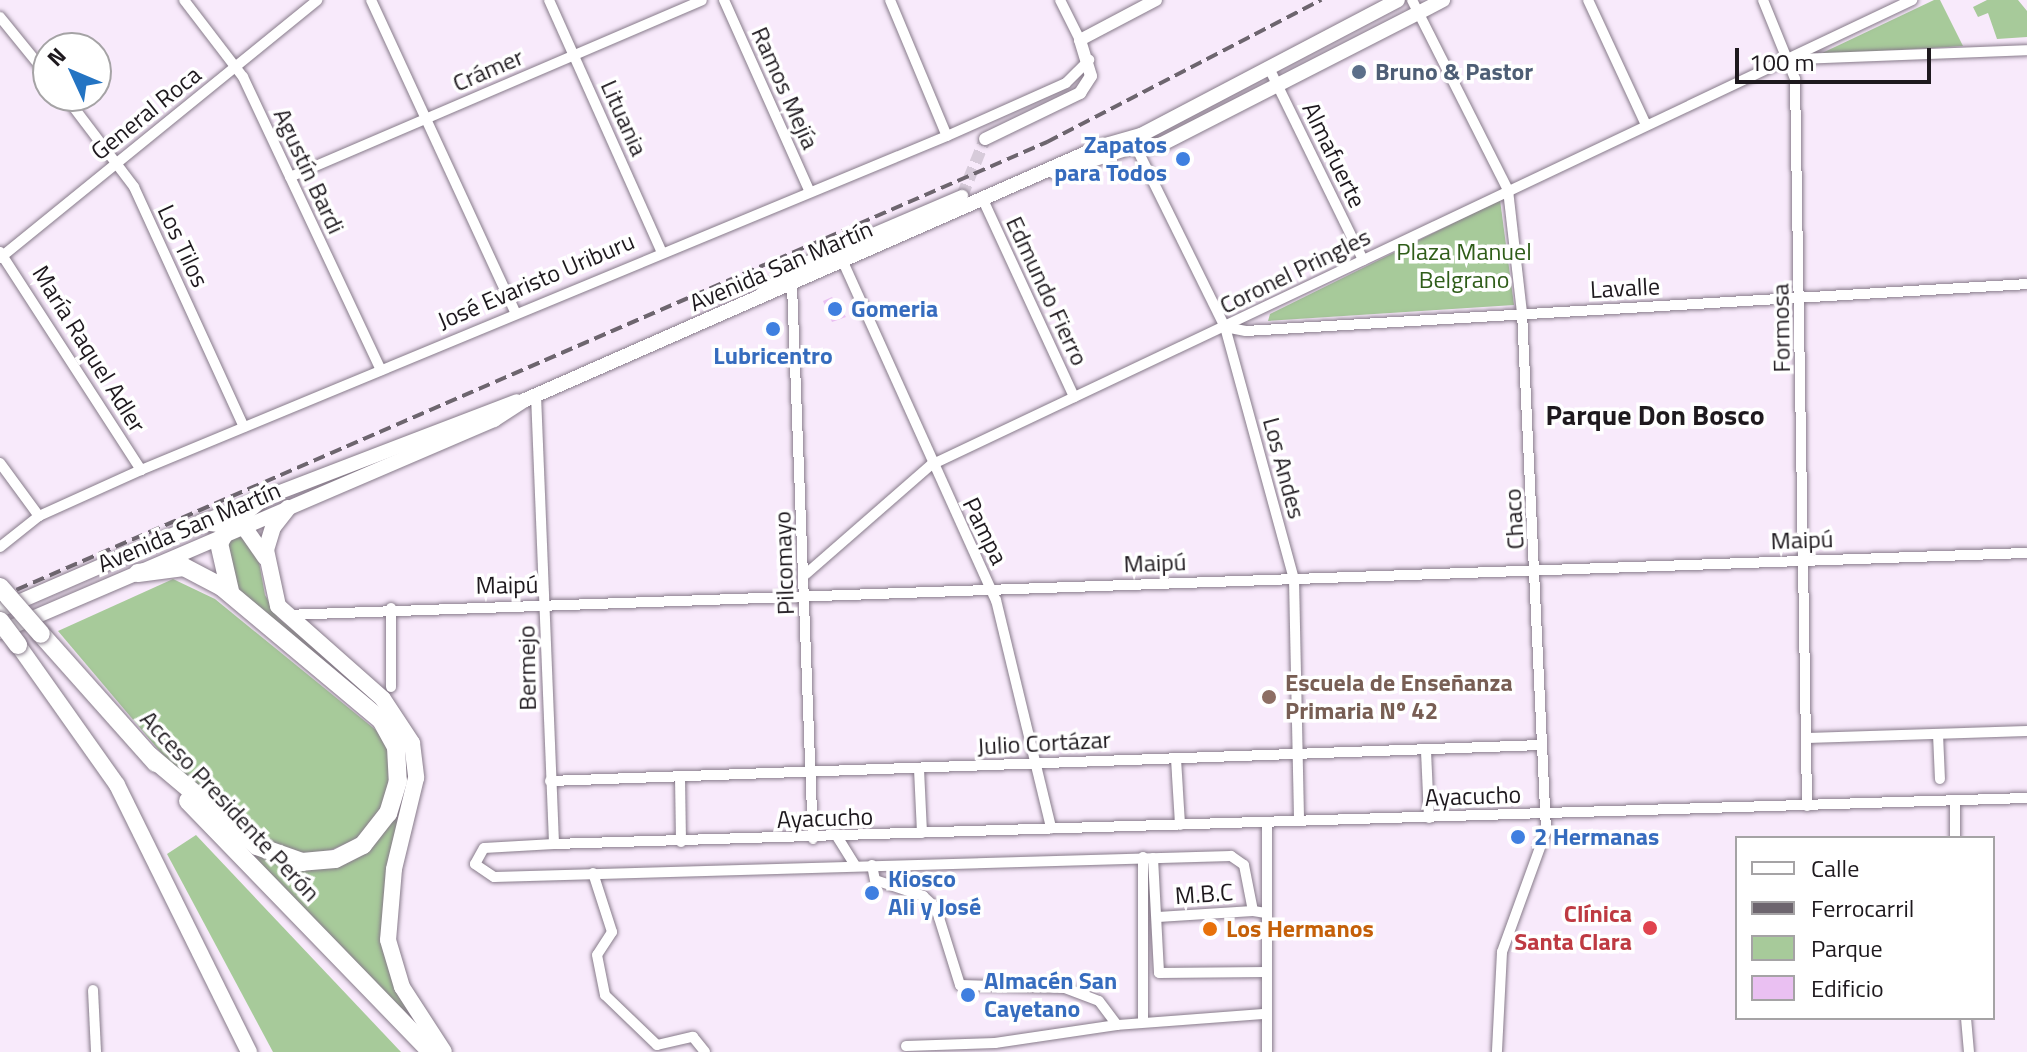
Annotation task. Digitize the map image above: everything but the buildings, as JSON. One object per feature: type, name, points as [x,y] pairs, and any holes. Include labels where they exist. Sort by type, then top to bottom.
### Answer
[{"type":"highway","points":[[242,605],[222,576],[232,529],[262,498]]},
{"type":"highway","points":[[138,573],[184,567],[210,578],[387,729],[399,768],[388,813],[350,852],[322,861],[291,860],[257,846],[150,756]]},
{"type":"highway","name":"Acceso Presidente Perón","points":[[0,587],[150,756],[431,1052]]},
{"type":"highway","points":[[0,621],[18,645]]},
{"type":"main road","name":"Avenida San Martín","points":[[0,632],[232,529],[494,420],[530,397],[1055,172],[1224,92],[1398,0]]},
{"type":"main road","name":"Avenida San Martín","points":[[1055,172],[1136,147],[1160,145],[1278,87],[1416,6],[1443,0]]},
{"type":"main road","points":[[1160,145],[1169,129],[1226,100],[1224,92]]},
{"type":"main road","name":"Avenida San Martín","points":[[0,610],[202,522],[492,406],[530,397]]},
{"type":"main road","points":[[288,508],[273,527],[266,558],[283,615],[383,699],[412,743],[415,792],[392,881],[388,940],[402,987],[444,1052]]},
{"type":"main road","points":[[202,522],[232,529],[266,558]]},
{"type":"main road","points":[[18,645],[125,798],[249,1052]]},
{"type":"street","name":"Agustín Bardi","points":[[184,0],[237,66],[381,370]]},
{"type":"street","name":"General Roca","points":[[1,255],[318,0]]},
{"type":"street","points":[[371,0],[428,117],[515,312]]},
{"type":"street","name":"Lituania","points":[[549,0],[662,253]]},
{"type":"street","name":"Crámer","points":[[290,177],[702,0]]},
{"type":"street","name":"Ramos Mejía","points":[[724,0],[810,192]]},
{"type":"street","points":[[890,0],[947,136]]},
{"type":"street","points":[[985,139],[1080,93],[1091,76],[1089,60],[1060,0]]},
{"type":"street","points":[[1080,40],[1156,0]]},
{"type":"street","points":[[1588,0],[1646,125]]},
{"type":"street","name":"Formosa","points":[[1763,0],[1791,59],[1800,297],[1807,806]]},
{"type":"street","name":"Coronel Pringles","points":[[806,574],[931,465],[1912,0]]},
{"type":"street","name":"Chaco","points":[[1416,6],[1508,190],[1522,312],[1537,570],[1545,836],[1502,952],[1497,1052]]},
{"type":"street","points":[[0,17],[32,56]]},
{"type":"street","points":[[1791,59],[2027,50]]},
{"type":"street","name":"José Evaristo Uriburu","points":[[0,547],[39,516],[141,470],[515,312],[947,136],[1066,83],[1089,60]]},
{"type":"street","name":"Almafuerte","points":[[1269,68],[1363,260]]},
{"type":"street","name":"Los Tilos","points":[[78,112],[118,161],[244,427]]},
{"type":"street","name":"Los Andes","points":[[1136,147],[1225,327],[1294,579],[1299,821]]},
{"type":"street","points":[[751,302],[794,268],[962,196]]},
{"type":"street","name":"Edmundo Fierro","points":[[984,202],[1074,397]]},
{"type":"street","name":"María Raquel Adler","points":[[1,255],[141,470]]},
{"type":"street","name":"Pampa","points":[[844,264],[931,465],[990,588],[1051,828]]},
{"type":"street","name":"Lavalle","points":[[1225,327],[1246,331],[2027,284]]},
{"type":"street","name":"Pilcomayo","points":[[792,285],[806,574],[813,839]]},
{"type":"street","name":"Bermejo","points":[[530,397],[546,605],[554,844]]},
{"type":"street","points":[[0,463],[39,516]]},
{"type":"street","name":"Maipú","points":[[283,615],[391,608],[2027,553]]},
{"type":"street","points":[[391,608],[391,687]]},
{"type":"street","points":[[1807,738],[2027,731]]},
{"type":"street","points":[[1938,734],[1940,779]]},
{"type":"street","name":"Julio Cortázar","points":[[550,781],[1541,745]]},
{"type":"street","points":[[1426,751],[1429,818]]},
{"type":"street","points":[[1176,759],[1180,825]]},
{"type":"street","points":[[919,769],[922,833]]},
{"type":"street","points":[[680,777],[681,842]]},
{"type":"street","name":"Ayacucho","points":[[1253,911],[1237,857],[494,877],[475,864],[484,848],[554,844],[813,839],[1051,828],[2027,798]]},
{"type":"street","points":[[1955,800],[1955,836]]},
{"type":"street","points":[[1267,823],[1267,1052]]},
{"type":"street","points":[[838,838],[855,865]]},
{"type":"street","points":[[1148,857],[1158,917],[1159,973],[1266,972]]},
{"type":"street","points":[[1143,1022],[1148,857]]},
{"type":"street","points":[[872,865],[875,880],[923,896],[936,908],[960,985],[1065,988],[1099,1001],[1117,1025]]},
{"type":"street","points":[[593,873],[612,932],[597,955],[605,995],[657,1045],[693,1037],[705,1052]]},
{"type":"street","points":[[1253,911],[1266,913]]},
{"type":"street","name":"M.B.C","points":[[1158,917],[1253,911]]},
{"type":"street","points":[[93,990],[96,1052]]},
{"type":"street","points":[[906,1046],[995,1043],[1143,1022],[1265,1014]]},
{"type":"street","points":[[1966,1020],[1969,1052]]},
{"type":"green space","points":[[1934,0],[1940,0],[1963,46],[1818,55]]},
{"type":"green space","points":[[1987,0],[2018,0],[2027,11],[2027,37],[1997,39],[1988,13],[1978,17],[1973,7]]},
{"type":"green space","name":"Plaza Manuel Belgrano","points":[[1500,200],[1514,305],[1268,321],[1270,314]]},
{"type":"green space","points":[[244,534],[257,551],[265,595],[278,618],[376,699],[401,730],[410,776],[383,908],[411,1014],[406,1019],[237,842],[272,861],[309,870],[379,836],[398,742],[238,594],[226,542]]},
{"type":"green space","points":[[173,579],[215,599],[382,735],[392,761],[385,808],[358,839],[311,858],[285,852],[241,825],[179,774],[58,631]]},
{"type":"green space","points":[[196,835],[401,1052],[273,1052],[167,854]]},
{"type":"tunnel","points":[[962,196],[985,139]]},
{"type":"railway","points":[[0,597],[1047,142],[1321,0]]},
{"type":"place","name":"Bruno & Pastor","points":[[1359,72]]},
{"type":"place","name":"Zapatos para Todos","points":[[1183,159]]},
{"type":"place","name":"Gomeria","points":[[835,309]]},
{"type":"place","name":"Lubricentro","points":[[773,329]]},
{"type":"place","name":"Escuela de Enseñanza Primaria Nº 42","points":[[1269,697]]},
{"type":"place","name":"2 Hermanas","points":[[1518,837]]},
{"type":"place","name":"Kiosco Ali y José","points":[[872,893]]},
{"type":"place","name":"Clínica Santa Clara","points":[[1650,928]]},
{"type":"place","name":"Los Hermanos","points":[[1210,929]]},
{"type":"place","name":"Almacén San Cayetano","points":[[968,995]]},
{"type":"district","name":"Parque Don Bosco","points":[[1655,415]]}]
